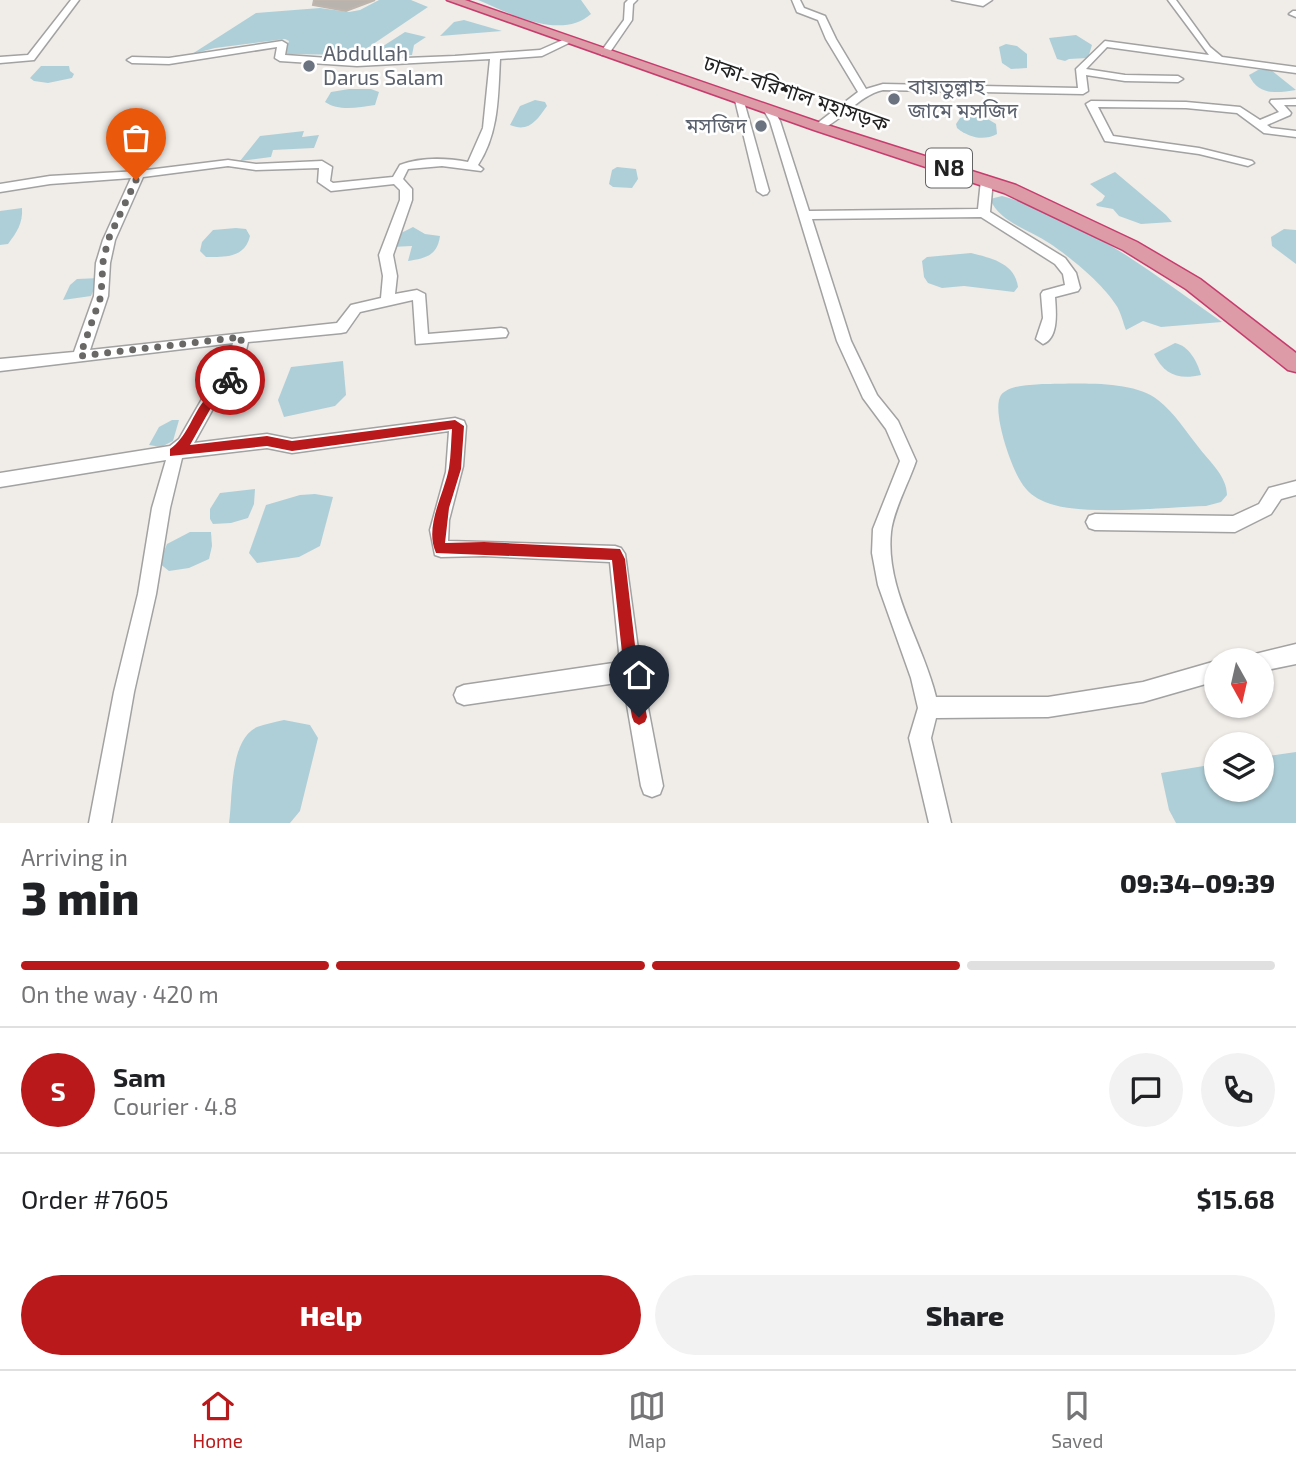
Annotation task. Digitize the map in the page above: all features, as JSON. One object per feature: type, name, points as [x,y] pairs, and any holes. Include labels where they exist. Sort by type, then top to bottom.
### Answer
[{"type":"highway","name":"ঢাকা-বরিশাল মহাসড়ক","points":[[434,0],[548,40],[568,41]]},
{"type":"highway","name":"ঢাকা-বরিশাল মহাসড়ক","points":[[453,0],[986,184],[1130,246],[1193,284],[1296,364]]},
{"type":"street","points":[[0,60],[31,58],[75,0]]},
{"type":"street","points":[[605,53],[628,20],[629,3],[633,0]]},
{"type":"street","points":[[796,0],[800,10],[822,18],[831,39],[863,92]]},
{"type":"street","points":[[956,0],[983,3],[989,0]]},
{"type":"street","points":[[1172,0],[1207,49],[1217,57]]},
{"type":"street","points":[[132,60],[169,60],[273,44],[282,44],[280,58],[357,63],[495,57],[542,52],[568,41]]},
{"type":"street","points":[[1081,71],[1105,44],[1217,57],[1295,70]]},
{"type":"street","points":[[397,180],[401,170],[408,165],[475,167],[490,123],[495,57]]},
{"type":"street","points":[[1081,71],[1125,78],[1178,79]]},
{"type":"street","points":[[1081,71],[1083,91],[1095,103]]},
{"type":"street","points":[[820,127],[863,92],[892,86],[1083,91]]},
{"type":"street","points":[[738,98],[763,191]]},
{"type":"street","points":[[1260,125],[1266,119],[1286,113],[1275,102],[1296,102]]},
{"type":"street","points":[[1248,163],[1199,150],[1109,139],[1091,104],[1186,105],[1240,110],[1268,131],[1296,134]]},
{"type":"street","points":[[768,109],[775,121],[844,341],[871,398],[892,426],[908,461],[882,529],[881,553],[887,585],[921,678],[928,708],[920,738],[940,823]]},
{"type":"street","points":[[0,188],[50,180],[139,174],[228,163],[256,167],[322,164],[326,167],[324,182],[331,187],[397,180]]},
{"type":"street","points":[[80,356],[101,296],[103,262],[108,240],[139,174]]},
{"type":"street","points":[[388,299],[390,276],[386,255],[406,200],[406,189],[397,180]]},
{"type":"street","points":[[984,214],[986,184]]},
{"type":"street","points":[[804,215],[984,214],[1060,261],[1069,273],[1073,288],[1048,293],[1050,318],[1043,339]]},
{"type":"street","points":[[0,366],[341,328],[353,310],[380,304],[388,299],[420,297],[421,340],[501,333]]},
{"type":"street","points":[[174,452],[185,444],[208,403],[229,388],[242,337]]},
{"type":"street","points":[[0,480],[174,452],[267,441],[292,446],[455,424],[458,426],[454,469],[443,508],[438,542],[440,549],[484,548],[615,554],[619,559],[631,671],[652,786]]},
{"type":"street","points":[[100,823],[174,452]]},
{"type":"street","points":[[1095,522],[1235,524],[1265,509],[1275,493],[1296,488]]},
{"type":"street","points":[[1274,659],[1296,654]]},
{"type":"street","points":[[464,695],[631,671]]},
{"type":"street","points":[[928,708],[1048,707],[1143,692],[1204,674]]},
{"type":"water","points":[[379,0],[411,0],[428,7],[357,55],[284,54],[289,41],[285,39],[215,48],[192,54],[256,13],[320,8],[349,12],[360,10]]},
{"type":"water","points":[[478,0],[581,0],[591,14],[579,22],[550,25],[519,17]]},
{"type":"water","points":[[464,20],[502,31],[440,36],[454,22]]},
{"type":"water","points":[[405,32],[426,37],[414,45],[412,55],[366,57]]},
{"type":"water","points":[[1076,35],[1092,45],[1088,58],[1065,61],[1057,59],[1049,38]]},
{"type":"water","points":[[1006,44],[1017,46],[1027,54],[1027,68],[1011,69],[1002,63],[999,47]]},
{"type":"water","points":[[41,66],[69,66],[74,74],[72,78],[48,83],[34,81],[30,78]]},
{"type":"water","points":[[1258,70],[1271,70],[1296,90],[1269,92],[1257,87],[1249,75]]},
{"type":"water","points":[[371,89],[379,92],[375,105],[343,108],[325,102],[331,92]]},
{"type":"water","points":[[535,100],[545,102],[547,106],[532,124],[522,127],[510,125],[520,106]]},
{"type":"water","points":[[978,113],[996,124],[997,134],[977,137],[957,128],[956,124],[960,118]]},
{"type":"water","points":[[304,131],[302,137],[319,135],[314,148],[273,150],[271,157],[240,161],[260,136]]},
{"type":"water","points":[[617,167],[636,169],[638,179],[632,188],[613,187],[609,184],[612,170]]},
{"type":"water","points":[[1115,172],[1172,222],[1141,224],[1119,216],[1113,209],[1097,206],[1105,196],[1090,184]]},
{"type":"water","points":[[1002,196],[1062,218],[1090,233],[1222,322],[1161,327],[1143,321],[1126,330],[1116,305],[1086,271],[1049,243],[1001,214],[990,199]]},
{"type":"water","points":[[22,208],[22,218],[17,231],[8,244],[0,245],[0,211]]},
{"type":"water","points":[[413,227],[425,234],[440,236],[439,243],[430,255],[408,261],[412,246],[392,247],[401,233]]},
{"type":"water","points":[[246,229],[250,236],[244,249],[233,255],[206,257],[200,251],[202,242],[213,230]]},
{"type":"water","points":[[1284,229],[1296,230],[1296,264],[1272,246],[1271,237]]},
{"type":"water","points":[[971,253],[1007,267],[1016,279],[1018,287],[1014,292],[964,286],[942,288],[928,283],[924,277],[922,261],[927,257]]},
{"type":"water","points":[[99,278],[91,296],[63,300],[70,285],[77,279]]},
{"type":"water","points":[[1175,343],[1192,355],[1201,375],[1179,376],[1162,367],[1154,354]]},
{"type":"water","points":[[343,361],[346,395],[335,406],[284,417],[278,400],[291,367]]},
{"type":"water","points":[[1042,384],[1102,384],[1147,393],[1170,411],[1213,465],[1224,482],[1227,495],[1221,502],[1206,506],[1123,510],[1060,507],[1038,498],[1028,491],[1017,475],[998,413],[1001,395],[1009,389]]},
{"type":"water","points":[[172,420],[179,420],[173,441],[161,447],[149,445],[159,427]]},
{"type":"water","points":[[255,489],[254,504],[248,518],[213,524],[210,509],[220,493]]},
{"type":"water","points":[[300,495],[333,497],[320,546],[299,557],[257,563],[249,553],[266,505]]},
{"type":"water","points":[[190,532],[211,532],[209,559],[189,568],[169,571],[159,563],[167,544]]},
{"type":"water","points":[[284,720],[310,725],[318,738],[300,811],[290,823],[229,823],[234,770],[241,744],[257,727]]},
{"type":"water","points":[[1296,752],[1296,823],[1176,823],[1169,810],[1161,773],[1204,766],[1204,802],[1274,802],[1274,755]]},
{"type":"building","points":[[314,0],[375,0],[346,11],[313,5]]},
{"type":"way so far","points":[[136,180],[108,240],[103,262],[101,296],[80,356],[242,337],[230,380]]},
{"type":"place","name":"Abdullah Darus Salam","points":[[309,66]]},
{"type":"place","name":"বায়তুল্লাহ জামে মসজিদ","points":[[894,99]]},
{"type":"place","name":"মসজিদ","points":[[761,126]]},
{"type":"route","points":[[230,380],[229,388],[208,403],[185,444],[174,452],[267,441],[292,446],[455,424],[458,426],[454,469],[443,508],[438,542],[440,549],[452,551],[484,548],[615,554],[619,559],[631,671],[639,717]]}]
